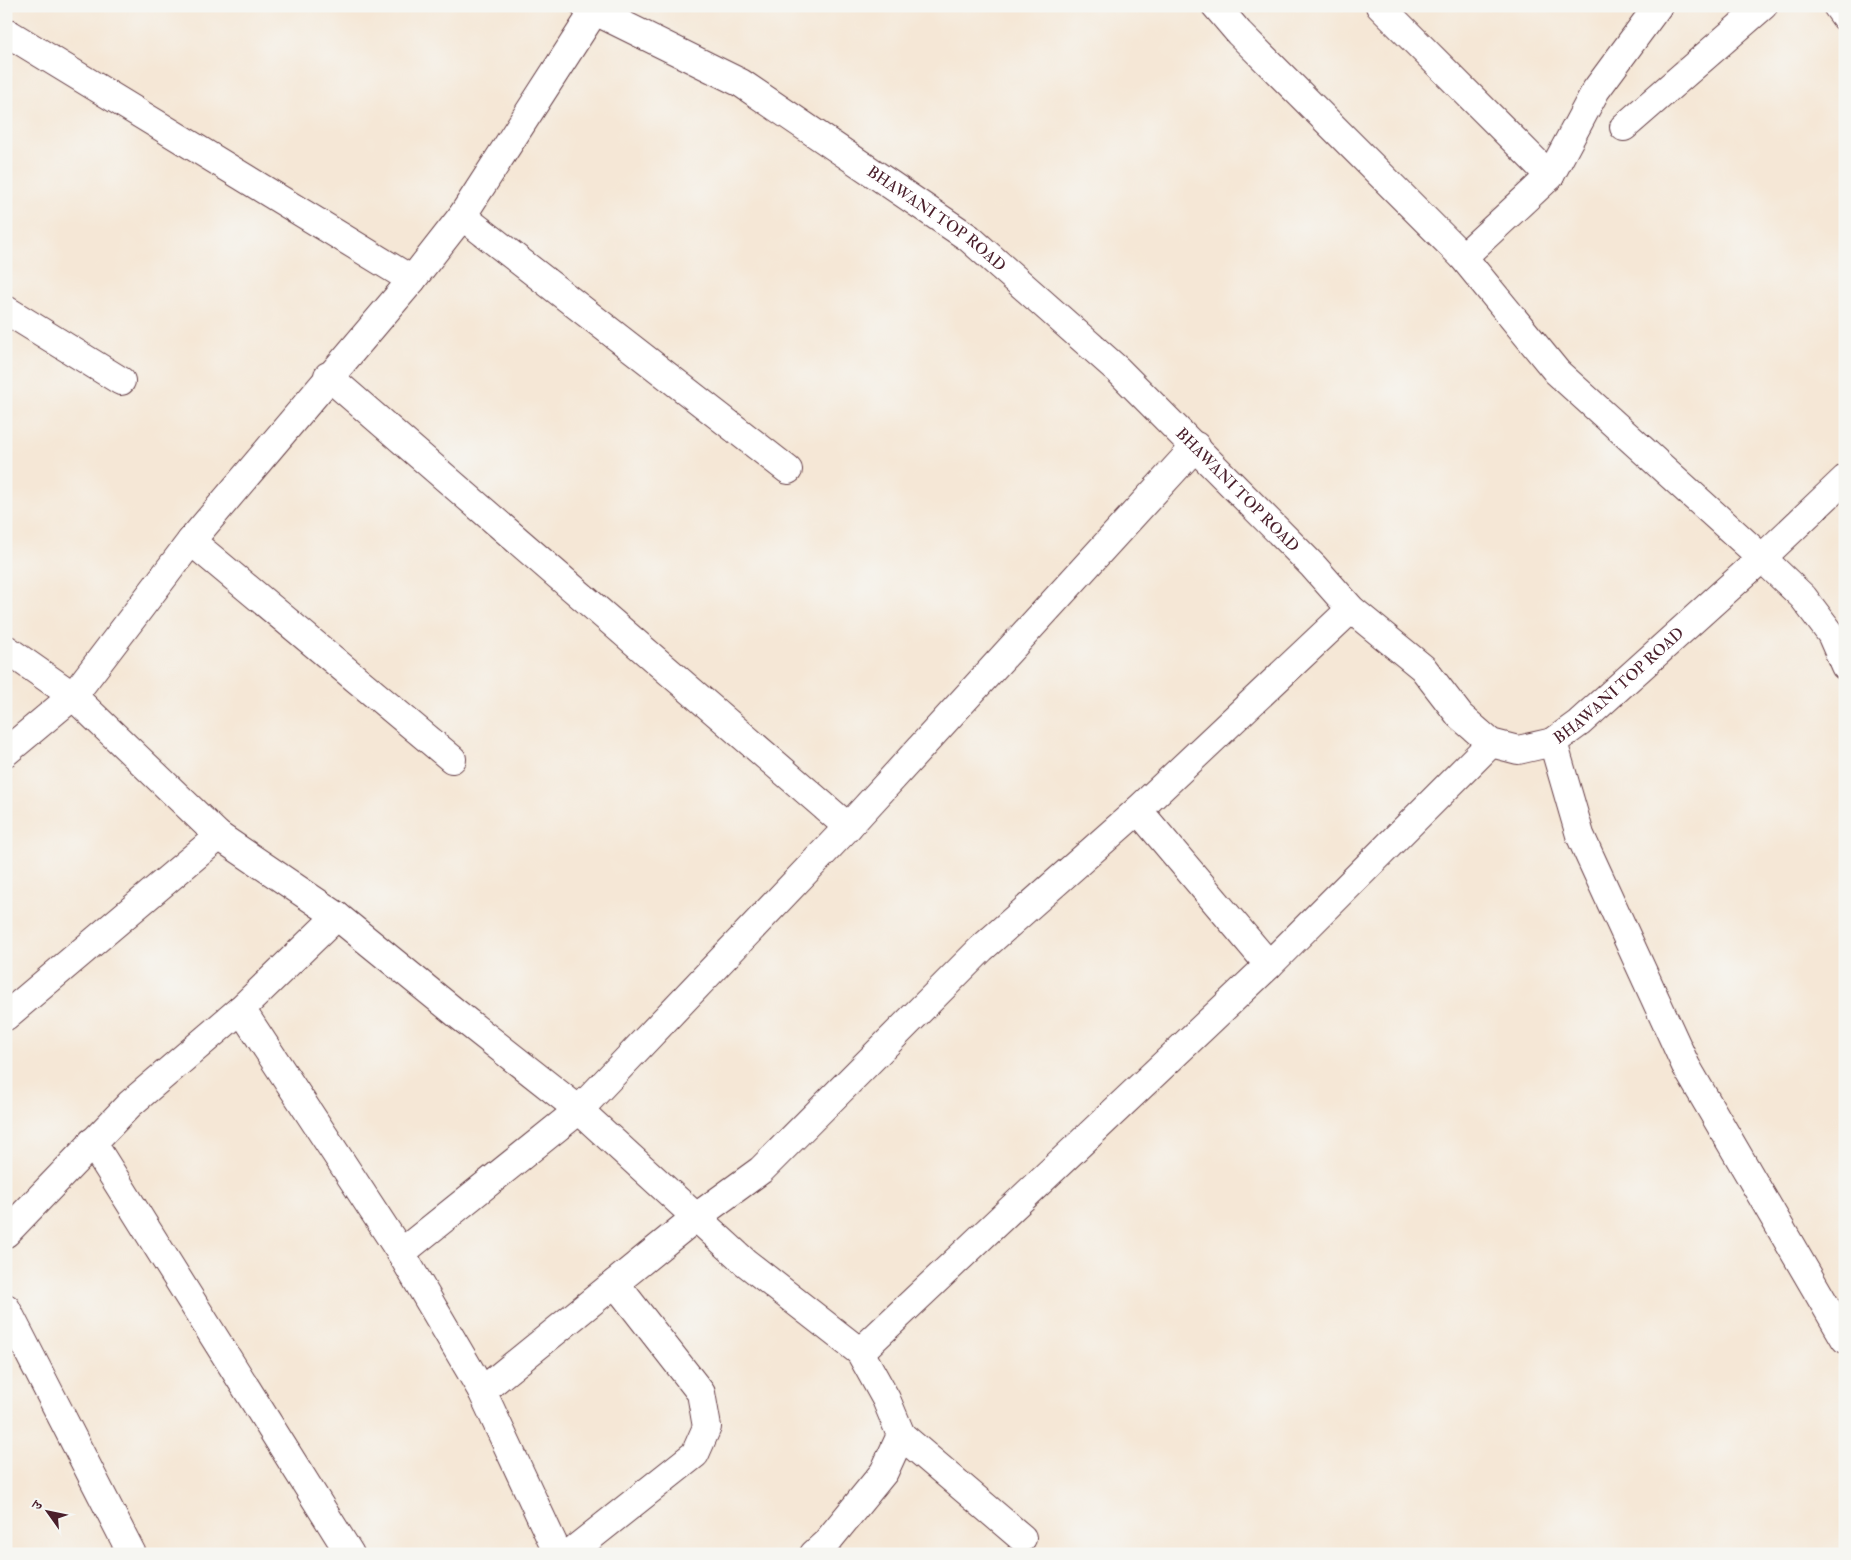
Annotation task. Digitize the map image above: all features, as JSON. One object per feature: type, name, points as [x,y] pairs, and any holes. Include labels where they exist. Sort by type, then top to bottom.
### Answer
[{"type":"street","points":[[1216,6],[1239,32],[1463,256],[1556,372],[1803,597],[1831,634],[1845,666]]},
{"type":"street","points":[[1380,6],[1550,176]]},
{"type":"street","points":[[1463,256],[1550,176],[1596,90],[1658,6]]},
{"type":"street","points":[[1624,128],[1763,6]]},
{"type":"street","points":[[1837,6],[1845,17]]},
{"type":"street","points":[[6,752],[73,696],[191,541],[328,376],[412,280],[462,216],[590,8]]},
{"type":"street","name":"BHAWANI TOP ROAD","points":[[590,8],[741,83],[968,238],[1118,370],[1196,446],[1313,566],[1351,609],[1423,668],[1460,716],[1491,743],[1518,750],[1553,742],[1579,723],[1762,558],[1845,479]]},
{"type":"street","points":[[6,32],[412,280]]},
{"type":"street","points":[[462,216],[788,470]]},
{"type":"street","points":[[6,310],[122,382]]},
{"type":"street","points":[[328,376],[848,827]]},
{"type":"street","points":[[402,1253],[580,1110],[848,827],[1196,446]]},
{"type":"street","points":[[191,541],[452,759]]},
{"type":"street","points":[[482,1391],[695,1218],[761,1170],[982,949],[1138,810],[1351,609]]},
{"type":"street","points":[[6,649],[73,696],[219,836],[337,916],[456,1013],[580,1110],[695,1218],[745,1262],[860,1352],[886,1399],[901,1435],[1022,1538]]},
{"type":"street","points":[[1553,742],[1580,835],[1686,1066],[1845,1339]]},
{"type":"street","points":[[860,1352],[1269,964],[1491,743]]},
{"type":"street","points":[[1138,810],[1269,964]]},
{"type":"street","points":[[6,1016],[219,836]]},
{"type":"street","points":[[6,1233],[130,1104],[241,1009],[337,916]]},
{"type":"street","points":[[241,1009],[402,1253],[482,1391],[558,1554]]},
{"type":"street","points":[[92,1142],[350,1554]]},
{"type":"street","points":[[569,1554],[695,1454],[707,1427],[700,1393],[615,1283]]},
{"type":"street","points":[[6,1308],[132,1554]]},
{"type":"street","points":[[825,1550],[884,1472],[901,1435]]}]
